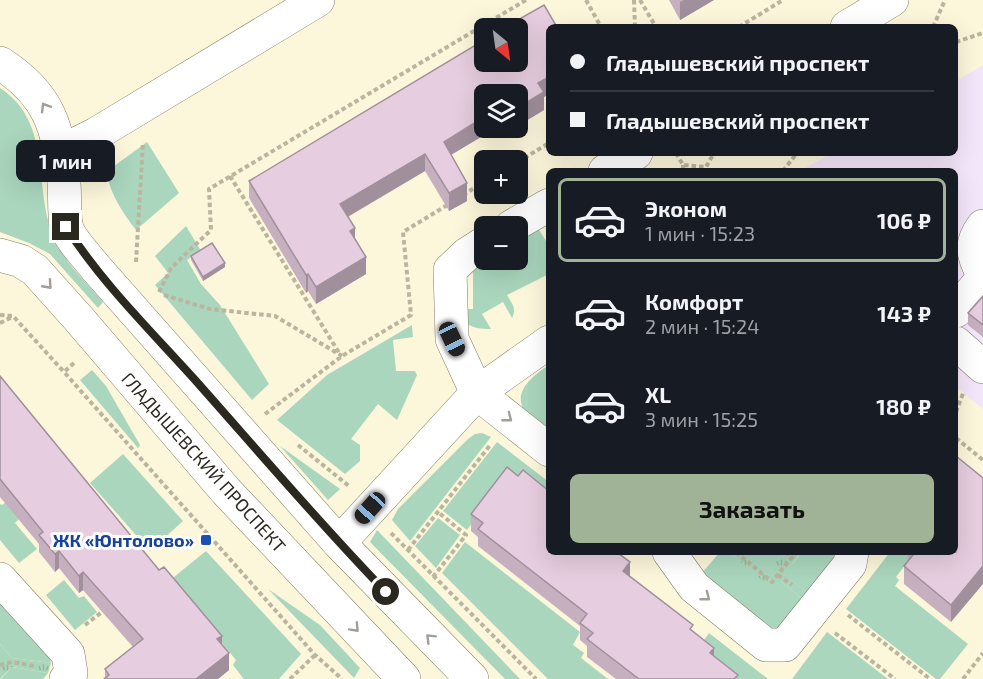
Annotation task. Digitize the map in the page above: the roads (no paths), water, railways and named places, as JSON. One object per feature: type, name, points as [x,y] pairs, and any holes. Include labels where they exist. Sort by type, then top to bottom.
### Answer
[{"type":"street","points":[[60,152],[96,134],[318,0]]},
{"type":"street","points":[[852,24],[892,0]]},
{"type":"street","points":[[0,63],[20,76],[36,92],[50,115],[58,135],[66,227],[74,238],[134,313],[339,543],[472,679]]},
{"type":"street","points":[[611,168],[631,156]]},
{"type":"street","points":[[528,217],[546,207]]},
{"type":"street","points":[[958,308],[983,277],[973,253],[975,237],[983,226]]},
{"type":"street","points":[[474,249],[450,270],[452,339],[477,393],[546,448]]},
{"type":"street","name":"ГЛАДЫШЕВСКИЙ ПРОСПЕКТ","points":[[0,255],[21,261],[35,270],[385,672]]},
{"type":"street","points":[[339,543],[477,393],[546,344]]},
{"type":"street","points":[[958,345],[983,367]]},
{"type":"street","points":[[671,555],[694,587],[766,645],[784,645],[850,564],[852,555]]},
{"type":"street","points":[[0,579],[68,654],[71,673],[66,679]]},
{"type":"place","name":"ЖК «Юнтолово»","points":[[206,540]]}]
